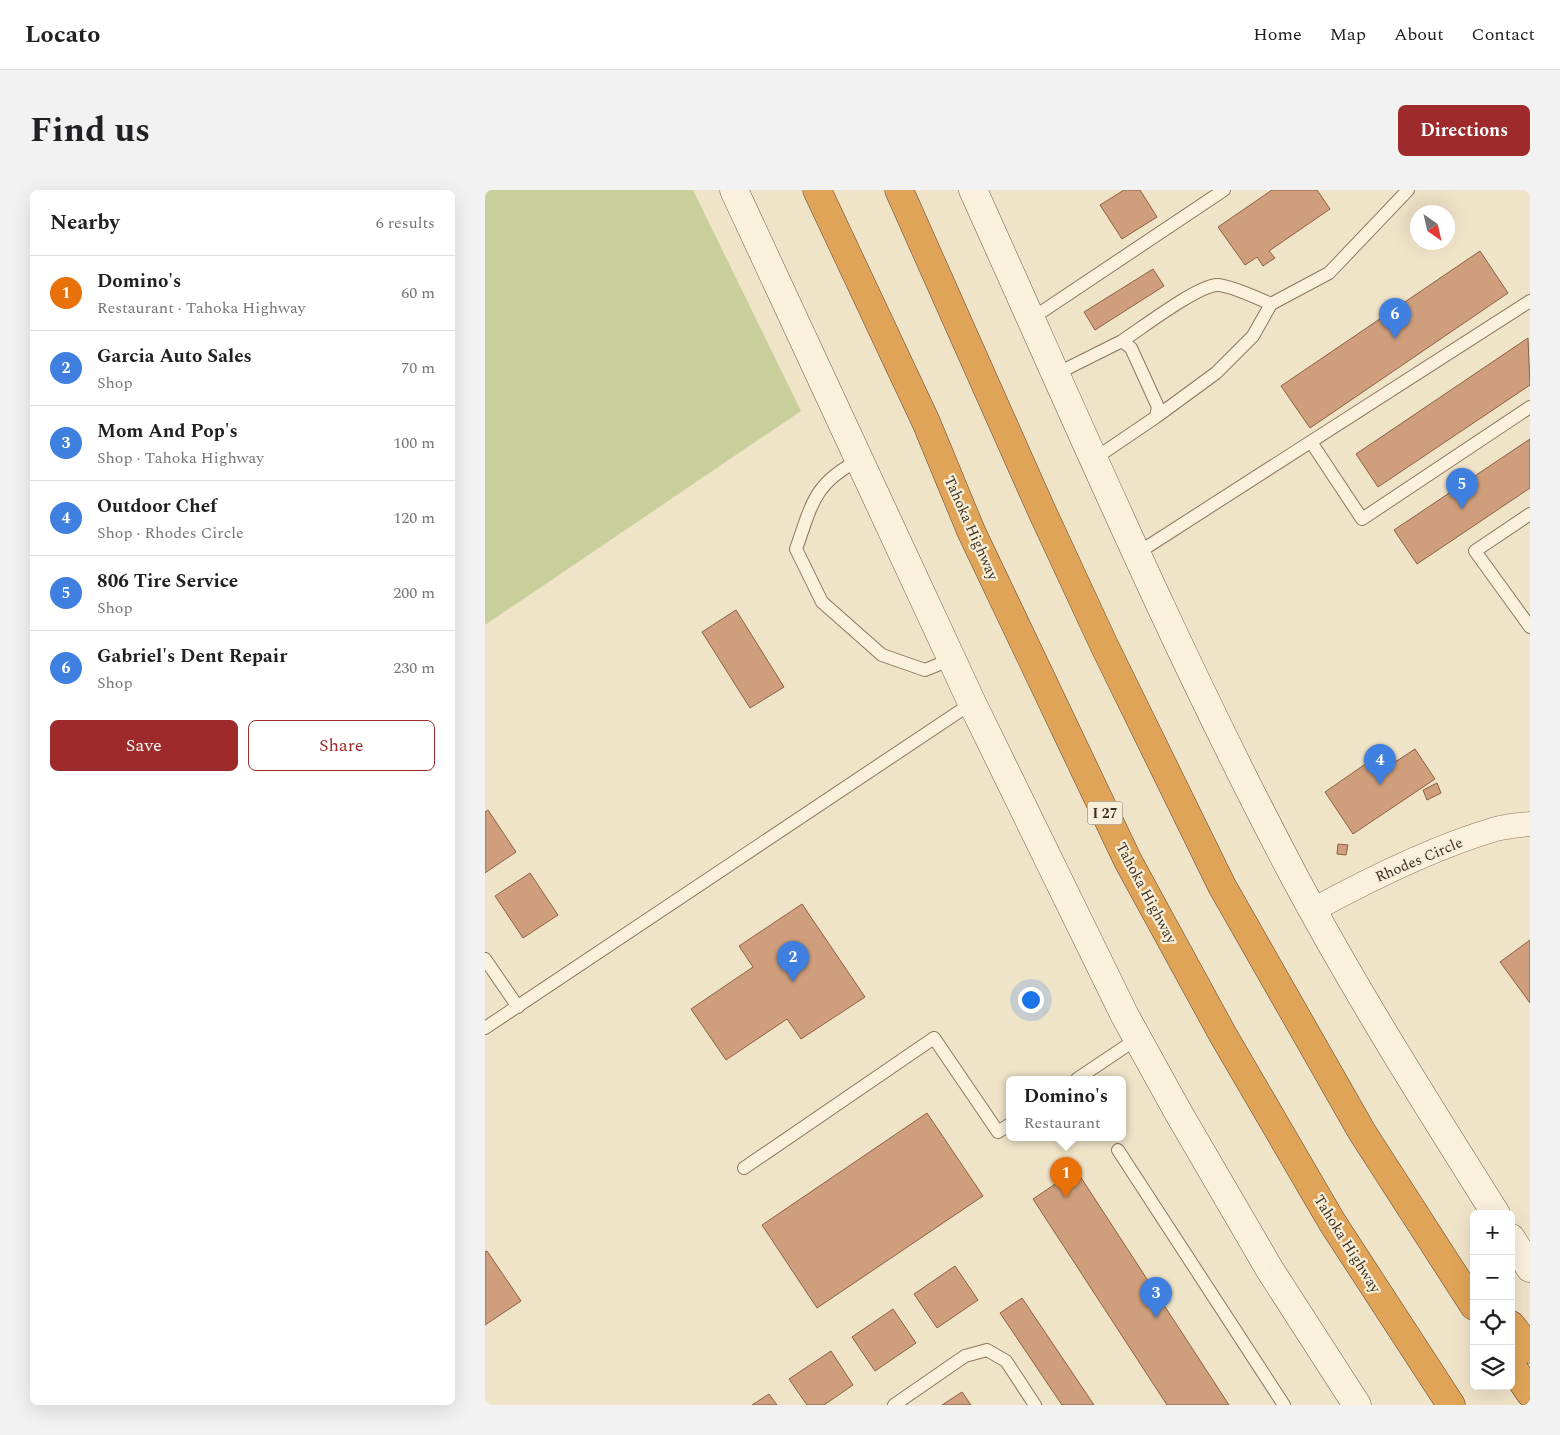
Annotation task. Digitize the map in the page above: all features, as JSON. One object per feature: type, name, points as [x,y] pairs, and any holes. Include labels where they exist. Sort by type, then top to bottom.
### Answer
[{"type":"highway","name":"Tahoka Highway","points":[[817,190],[926,422],[971,532],[1128,861],[1223,1035],[1353,1256],[1451,1405]]},
{"type":"highway","points":[[899,190],[1040,507],[1104,645],[1222,886],[1362,1132],[1470,1300]]},
{"type":"highway","points":[[1410,1206],[1470,1272]]},
{"type":"highway","points":[[1353,1256],[1430,1405]]},
{"type":"highway","points":[[1515,1330],[1530,1349]]},
{"type":"highway","points":[[1515,1370],[1530,1393]]},
{"type":"main road","points":[[735,190],[972,703],[1138,1038],[1270,1270],[1357,1405]]},
{"type":"main road","points":[[973,190],[1177,644],[1313,910],[1371,1014],[1494,1210]]},
{"type":"main road","points":[[1515,1244],[1530,1268]]},
{"type":"street","name":"Rhodes Circle","points":[[1313,910],[1353,888],[1454,844],[1497,828],[1530,824]]},
{"type":"lane","points":[[1031,319],[1224,190]]},
{"type":"lane","points":[[1094,459],[1156,418],[1217,373],[1253,336],[1271,304],[1329,273],[1408,190]]},
{"type":"lane","points":[[1056,374],[1122,341],[1187,298],[1217,285],[1246,293],[1271,304]]},
{"type":"lane","points":[[1137,554],[1530,302]]},
{"type":"lane","points":[[1122,341],[1131,348],[1159,407],[1156,418]]},
{"type":"lane","points":[[1311,442],[1362,519],[1530,407]]},
{"type":"lane","points":[[859,460],[835,472],[814,498],[796,549],[822,602],[882,656],[925,670],[952,659]]},
{"type":"lane","points":[[1530,514],[1475,550],[1530,627]]},
{"type":"lane","points":[[485,1028],[972,703]]},
{"type":"lane","points":[[485,959],[517,1007]]},
{"type":"lane","points":[[744,1168],[934,1038],[997,1132],[1006,1126]]},
{"type":"lane","points":[[1081,1076],[1138,1038]]},
{"type":"lane","points":[[1118,1150],[1284,1405]]},
{"type":"lane","points":[[894,1405],[965,1356],[987,1350],[1005,1361],[1035,1405]]},
{"type":"green space","points":[[485,190],[693,190],[801,411],[485,625]]},
{"type":"building","points":[[1124,190],[1140,190],[1157,217],[1122,239],[1100,205]]},
{"type":"building","points":[[1272,190],[1317,190],[1330,209],[1269,251],[1275,258],[1263,266],[1257,257],[1245,265],[1218,227]]},
{"type":"building","points":[[1480,251],[1508,293],[1310,428],[1281,386]]},
{"type":"building","points":[[1153,269],[1164,286],[1095,330],[1084,312]]},
{"type":"building","points":[[1528,338],[1530,385],[1378,487],[1356,454]]},
{"type":"building","points":[[1530,439],[1530,488],[1417,564],[1394,530]]},
{"type":"building","points":[[736,610],[784,687],[750,708],[702,632]]},
{"type":"building","points":[[1415,749],[1435,779],[1353,834],[1325,792],[1377,756],[1386,768]]},
{"type":"building","points":[[1437,783],[1441,793],[1427,800],[1423,790]]},
{"type":"building","points":[[488,810],[516,852],[485,873],[485,812]]},
{"type":"building","points":[[1338,844],[1348,845],[1346,855],[1337,854]]},
{"type":"building","points":[[530,873],[558,915],[523,938],[495,896]]},
{"type":"building","points":[[802,904],[865,997],[801,1039],[787,1019],[726,1060],[691,1009],[753,967],[739,946]]},
{"type":"building","points":[[1530,940],[1530,1003],[1500,962]]},
{"type":"building","points":[[927,1113],[983,1196],[817,1308],[762,1225]]},
{"type":"building","points":[[1076,1170],[1229,1405],[1167,1405],[1033,1199]]},
{"type":"building","points":[[487,1251],[521,1301],[485,1325],[485,1252]]},
{"type":"building","points":[[955,1266],[978,1300],[937,1328],[914,1294]]},
{"type":"building","points":[[1022,1298],[1094,1405],[1062,1405],[1000,1313]]},
{"type":"building","points":[[893,1309],[916,1343],[875,1371],[852,1337]]},
{"type":"building","points":[[831,1351],[853,1385],[824,1405],[807,1405],[789,1379]]},
{"type":"building","points":[[962,1392],[971,1405],[942,1405]]},
{"type":"building","points":[[769,1394],[777,1405],[752,1405]]},
{"type":"place","name":"Gabriel's Dent Repair","points":[[1395,339]]},
{"type":"place","name":"806 Tire Service","points":[[1462,509]]},
{"type":"place","name":"Outdoor Chef","points":[[1380,785]]},
{"type":"place","name":"Garcia Auto Sales","points":[[793,982]]},
{"type":"place","name":"Domino's","points":[[1066,1198]]},
{"type":"place","name":"Mom And Pop's","points":[[1156,1318]]}]
